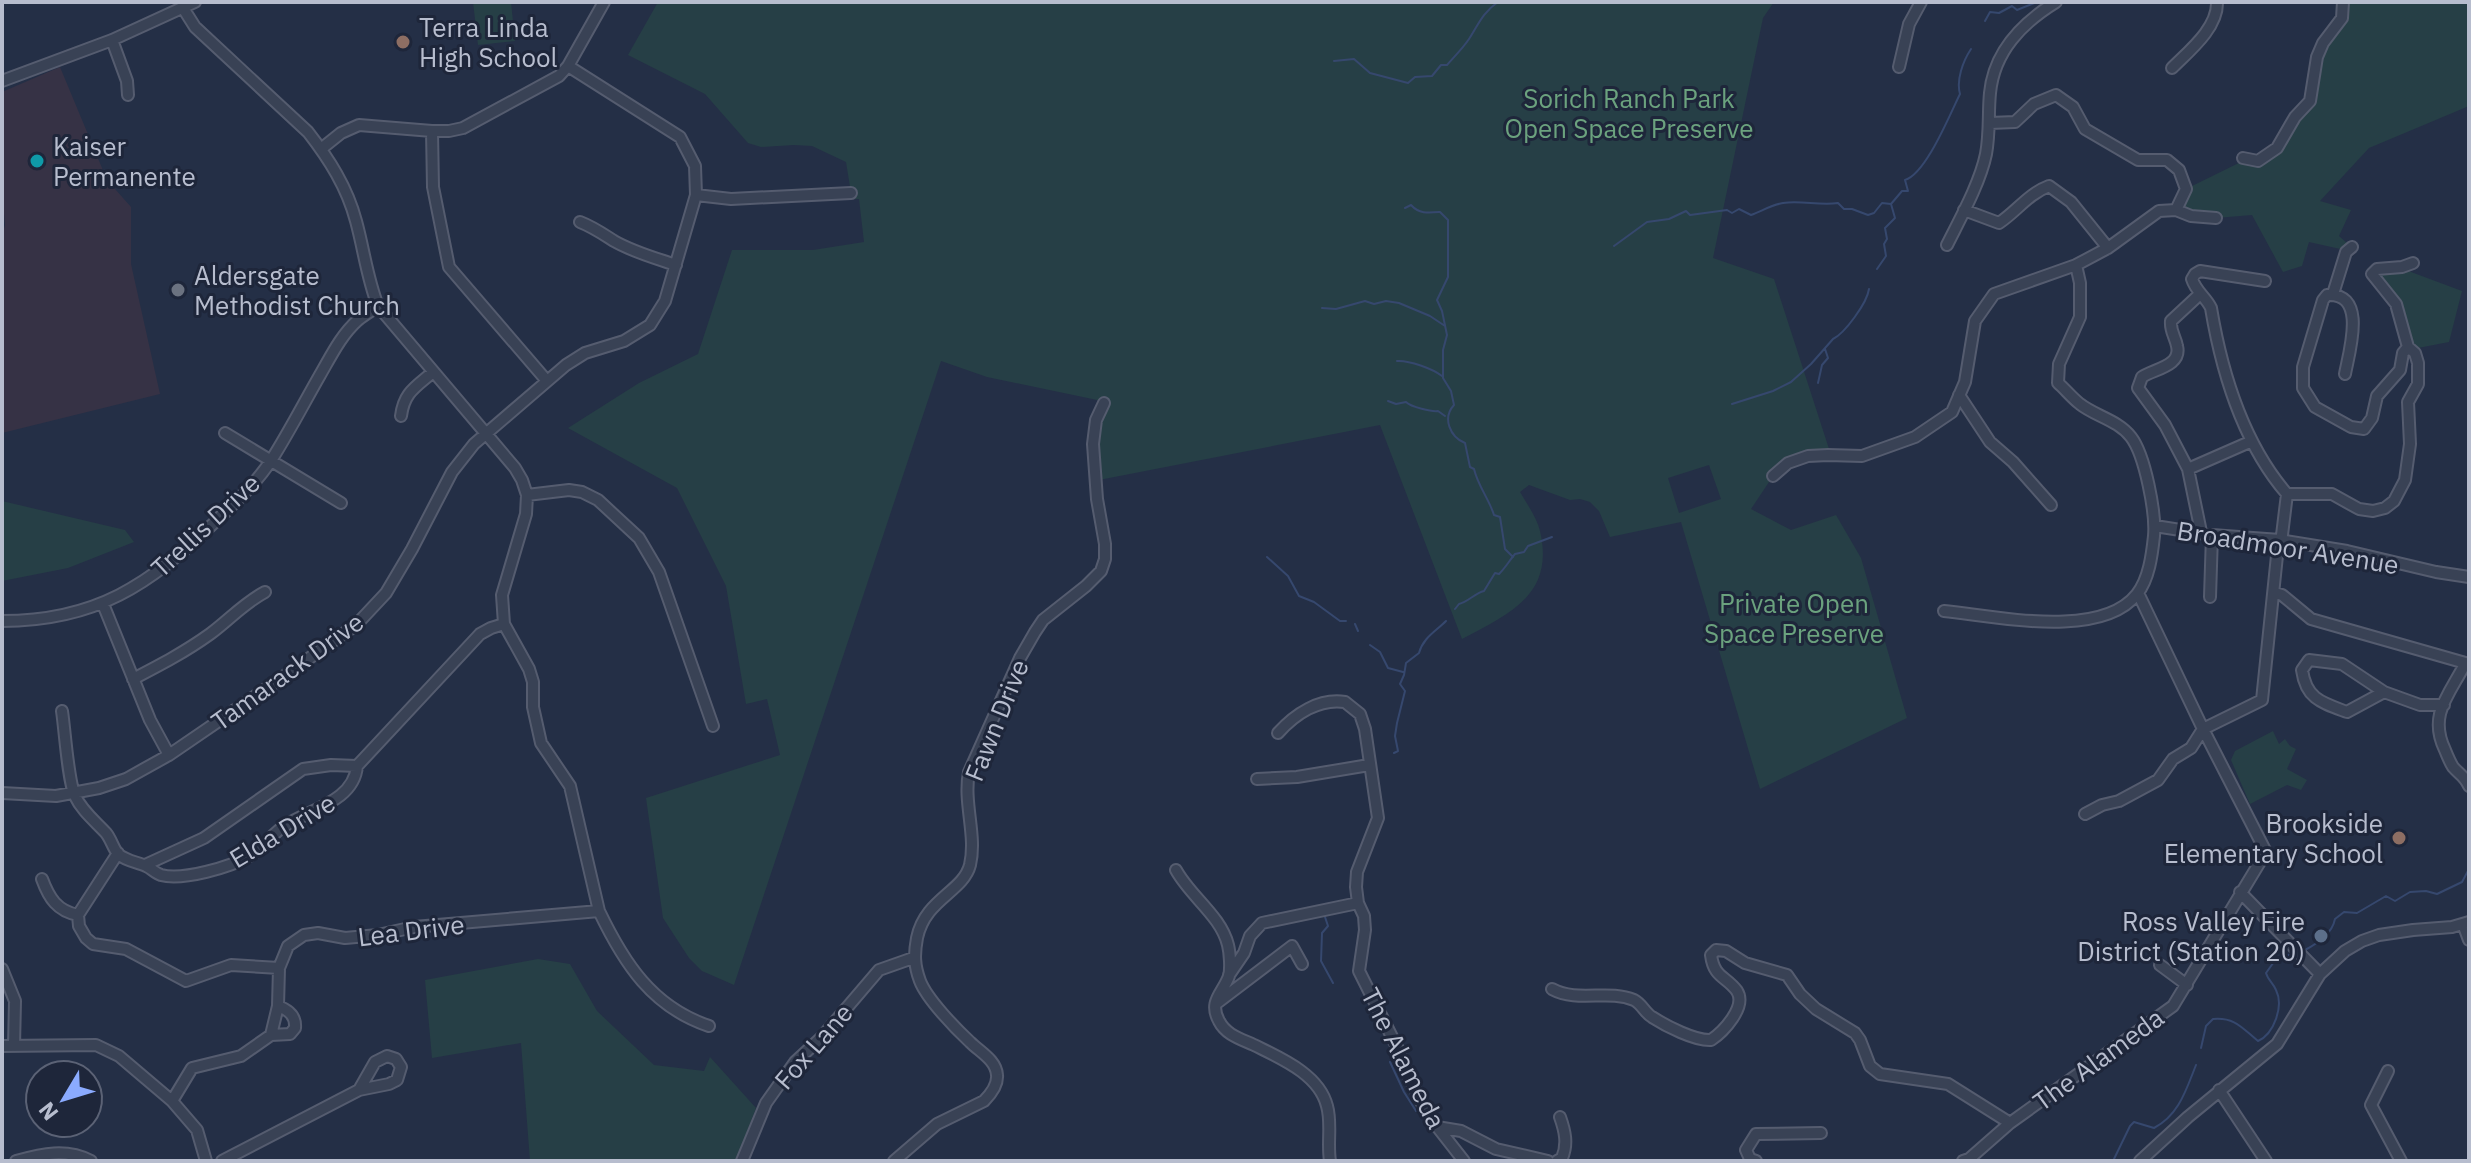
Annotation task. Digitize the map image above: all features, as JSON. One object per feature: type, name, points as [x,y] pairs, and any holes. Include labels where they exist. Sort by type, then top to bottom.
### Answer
[{"type":"street","points":[[2,81],[112,40],[195,2]]},
{"type":"street","points":[[321,149],[341,133],[359,125],[432,131],[463,128],[559,76],[568,66],[604,2]]},
{"type":"street","points":[[1899,67],[1909,24],[1921,2]]},
{"type":"street","points":[[1947,245],[1985,157],[1990,92],[1997,64],[2010,40],[2037,14],[2056,2]]},
{"type":"street","points":[[2172,68],[2199,41],[2217,14],[2217,2]]},
{"type":"street","points":[[2243,158],[2258,161],[2277,148],[2295,117],[2310,101],[2317,57],[2323,43],[2342,18],[2343,2]]},
{"type":"street","points":[[183,8],[195,27],[308,132],[321,149],[342,184],[356,220],[368,282],[378,306],[522,480],[527,495],[526,514],[502,595],[504,624],[529,669],[541,743],[570,786],[599,911],[630,966],[652,993],[675,1012],[709,1026]]},
{"type":"street","points":[[112,40],[127,81],[128,95]]},
{"type":"street","name":"Tamarack Drive","points":[[2,793],[36,796],[73,793],[126,779],[169,755],[357,624],[386,593],[463,456],[566,365],[585,353],[624,341],[650,325],[665,301],[696,195],[695,166],[680,137],[568,66]]},
{"type":"street","points":[[1990,123],[2015,122],[2034,104],[2056,95],[2073,107],[2085,129],[2138,160],[2167,160],[2179,170],[2186,189],[2176,210]]},
{"type":"street","points":[[432,131],[433,187],[449,267],[547,381]]},
{"type":"street","points":[[1964,210],[1999,223],[2014,213],[2032,192],[2049,186],[2071,202],[2108,248]]},
{"type":"street","points":[[696,195],[731,199],[851,193]]},
{"type":"street","points":[[1773,476],[1788,463],[1808,456],[1862,456],[1915,437],[1952,412],[1965,382],[1975,321],[1994,294],[2076,265],[2108,248],[2159,211],[2176,210],[2191,216],[2216,218]]},
{"type":"street","points":[[580,222],[615,242],[676,265]]},
{"type":"street","points":[[2333,294],[2346,252],[2352,247]]},
{"type":"street","points":[[2287,494],[2332,494],[2359,509],[2373,511],[2385,508],[2394,501],[2405,480],[2410,444],[2408,402],[2418,384],[2419,374],[2415,353],[2408,347],[2402,330],[2399,309],[2372,274],[2377,269],[2413,263]]},
{"type":"street","points":[[1944,611],[2053,623],[2073,622],[2111,612],[2127,604],[2138,593],[2149,567],[2155,526],[2146,474],[2131,437],[2103,415],[2080,404],[2058,383],[2059,364],[2080,317],[2080,283],[2076,265]]},
{"type":"street","points":[[2085,814],[2119,801],[2158,780],[2173,759],[2191,748],[2203,729],[2262,700],[2287,494],[2252,441],[2223,366],[2211,308],[2199,295],[2192,279],[2200,271],[2265,281]]},
{"type":"street","points":[[2345,374],[2354,318],[2346,303],[2333,294],[2327,295],[2303,367],[2303,388],[2315,407],[2351,427],[2364,429],[2372,418],[2377,396],[2400,370],[2403,353],[2408,347]]},
{"type":"street","points":[[2199,295],[2171,321],[2171,331],[2178,348],[2176,357],[2170,364],[2142,377],[2138,388],[2165,425],[2188,469],[2207,534],[2210,597]]},
{"type":"street","name":"Trellis Drive","points":[[2,621],[59,617],[103,604],[165,568],[254,484],[271,461],[340,340],[357,321],[378,306]]},
{"type":"street","points":[[401,416],[406,395],[433,372]]},
{"type":"street","points":[[1959,395],[1990,442],[2013,462],[2051,505]]},
{"type":"street","name":"Fawn Drive","points":[[913,958],[920,924],[969,867],[971,847],[966,788],[969,772],[1020,658],[1043,620],[1086,586],[1103,567],[1105,544],[1097,499],[1093,444],[1096,420],[1104,403]]},
{"type":"street","points":[[225,433],[341,503]]},
{"type":"street","points":[[2188,469],[2252,441]]},
{"type":"street","points":[[527,495],[569,490],[582,492],[598,500],[639,538],[659,572],[713,726]]},
{"type":"street","name":"Broadmoor Avenue","points":[[2155,526],[2280,540],[2469,577]]},
{"type":"street","points":[[133,679],[182,654],[250,600],[265,592]]},
{"type":"street","name":"The Alameda","points":[[1963,1161],[2010,1123],[2173,1006],[2266,852],[2138,593]]},
{"type":"street","points":[[2275,593],[2282,595],[2311,619],[2467,664],[2444,705],[2437,727],[2438,736],[2453,767],[2468,779]]},
{"type":"street","points":[[103,604],[150,720],[169,755]]},
{"type":"street","name":"Elda Drive","points":[[118,853],[159,875],[177,877],[222,867],[248,857],[282,827],[346,792],[357,766],[480,634],[504,624]]},
{"type":"street","points":[[2384,692],[2347,712],[2312,695],[2304,684],[2302,670],[2309,660],[2342,664],[2384,692],[2420,705],[2444,705]]},
{"type":"street","name":"The Alameda","points":[[1278,733],[1297,714],[1327,702],[1345,702],[1360,714],[1378,818],[1357,872],[1358,903],[1364,916],[1365,930],[1359,971],[1398,1049],[1413,1087],[1437,1127],[1464,1161]]},
{"type":"street","points":[[62,711],[73,793],[107,834],[118,853],[78,915],[79,926],[86,938],[93,944],[126,949],[186,981],[231,965],[279,968],[278,1006],[271,1035]]},
{"type":"street","name":"Elda Drive","points":[[145,865],[204,838],[303,769],[331,765],[357,766]]},
{"type":"street","points":[[1257,779],[1297,777],[1369,765]]},
{"type":"street","points":[[1176,870],[1221,929],[1229,948],[1229,975]]},
{"type":"street","points":[[42,879],[48,894],[59,908],[78,915]]},
{"type":"street","points":[[2240,892],[2320,974]]},
{"type":"street","points":[[1330,1161],[1327,1146],[1328,1107],[1315,1084],[1304,1073],[1225,1029],[1217,1017],[1215,1005],[1250,936],[1262,923],[1358,903]]},
{"type":"street","name":"Lea Drive","points":[[279,968],[288,946],[304,935],[318,933],[345,938],[414,927],[599,911]]},
{"type":"street","points":[[2140,1161],[2219,1090],[2277,1044],[2320,974],[2345,951],[2362,941],[2398,931],[2466,923],[2469,940]]},
{"type":"street","points":[[1215,1005],[1292,946],[1302,964]]},
{"type":"street","points":[[1552,989],[1568,995],[1632,999],[1652,1018],[1693,1037],[1711,1040],[1723,1031],[1739,1002],[1737,991],[1718,975],[1712,963],[1711,955],[1716,950],[1726,951],[1745,963],[1787,975],[1800,994],[1816,1009],[1855,1033],[1873,1071],[1948,1084],[2010,1123]]},
{"type":"street","points":[[894,1161],[937,1124],[984,1101],[997,1079],[990,1059],[929,998],[913,958]]},
{"type":"street","name":"Fox Lane","points":[[742,1161],[766,1103],[795,1062],[821,1038],[879,970],[913,958]]},
{"type":"street","points":[[2160,965],[2187,985]]},
{"type":"street","points":[[2,969],[15,1001],[14,1046]]},
{"type":"street","points":[[172,1101],[192,1068],[241,1056],[271,1035],[290,1034],[296,1020],[278,1006]]},
{"type":"street","points":[[2,1046],[96,1045],[119,1056],[172,1101],[197,1130],[206,1161]]},
{"type":"street","points":[[2388,1071],[2371,1105],[2401,1161]]},
{"type":"street","points":[[222,1161],[359,1090]]},
{"type":"street","points":[[2219,1090],[2266,1161]]},
{"type":"street","points":[[1557,1161],[1566,1150],[1560,1117]]},
{"type":"street","points":[[1437,1127],[1475,1136],[1489,1147],[1548,1161]]},
{"type":"street","points":[[1756,1161],[1750,1159],[1746,1150],[1756,1134],[1821,1133]]},
{"type":"street","points":[[16,1161],[48,1152],[79,1155],[91,1161]]},
{"type":"shaded area","points":[[60,67],[107,180],[131,207],[131,264],[160,394],[2,433],[2,236],[5,225],[2,92]]},
{"type":"green space","points":[[473,2],[511,2],[515,41],[478,45]]},
{"type":"green space","points":[[658,2],[1774,2],[1763,18],[1713,258],[1774,279],[1831,455],[1808,456],[1773,476],[1751,509],[1791,530],[1836,515],[1861,558],[1907,718],[1760,789],[1681,522],[1610,537],[1599,511],[1590,502],[1570,500],[1529,485],[1520,492],[1539,526],[1543,553],[1541,571],[1524,600],[1496,621],[1462,639],[1380,425],[1099,480],[1095,420],[1102,401],[987,377],[941,361],[734,985],[702,971],[689,958],[663,918],[646,798],[780,755],[767,699],[746,704],[726,586],[677,488],[568,428],[639,383],[698,354],[732,250],[813,250],[864,242],[859,199],[854,199],[851,193],[846,162],[812,146],[761,147],[748,143],[705,94],[628,55]],"holes":[[[1709,465],[1721,499],[1679,513],[1668,478]]]},
{"type":"green space","points":[[2343,2],[2469,2],[2469,106],[2369,148],[2320,201],[2351,210],[2339,236],[2348,244],[2345,250],[2309,242],[2302,266],[2283,272],[2252,215],[2216,218],[2191,216],[2183,204],[2190,187],[2247,159],[2268,155],[2306,106],[2317,57],[2337,27]]},
{"type":"green space","points":[[2403,269],[2462,291],[2449,342],[2418,348],[2410,340],[2403,308],[2372,274]]},
{"type":"green space","points":[[2,501],[125,530],[134,542],[68,568],[2,581]]},
{"type":"green space","points":[[2273,731],[2279,744],[2285,739],[2296,749],[2287,769],[2307,780],[2301,790],[2287,785],[2250,804],[2231,760],[2235,751]]},
{"type":"green space","points":[[538,959],[570,964],[597,1011],[654,1065],[704,1071],[710,1057],[756,1108],[736,1161],[530,1161],[521,1043],[432,1058],[425,980]]},
{"type":"waterway","points":[[1334,61],[1354,59],[1370,73],[1408,83],[1415,77],[1432,76],[1441,65],[1447,65],[1485,14],[1498,2]]},
{"type":"waterway","points":[[1985,21],[1990,12],[1999,13],[2012,6],[2017,10],[2037,2]]},
{"type":"waterway","points":[[1614,246],[1647,222],[1669,219],[1686,211],[1690,215],[1727,210],[1732,213],[1739,209],[1751,215],[1783,203],[1797,202],[1838,203],[1844,209],[1868,215],[1882,203],[1891,204],[1902,191],[1908,191],[1905,180],[1921,167],[1937,142],[1960,94],[1961,71],[1971,49]]},
{"type":"waterway","points":[[1877,269],[1886,256],[1885,228],[1895,218],[1891,204]]},
{"type":"waterway","points":[[1405,208],[1411,205],[1428,213],[1440,212],[1448,220],[1448,277],[1437,300],[1447,335],[1443,350],[1443,378],[1451,391],[1454,405],[1450,410],[1449,427],[1465,443],[1470,467],[1474,469],[1494,515],[1500,517],[1505,549],[1513,557]]},
{"type":"waterway","points":[[1732,404],[1791,382],[1849,324],[1869,289]]},
{"type":"waterway","points":[[1322,308],[1336,309],[1365,301],[1374,304],[1386,301],[1430,316],[1445,326]]},
{"type":"waterway","points":[[1818,383],[1822,365],[1828,358],[1825,349]]},
{"type":"waterway","points":[[1397,361],[1421,366],[1442,376]]},
{"type":"waterway","points":[[1388,401],[1396,404],[1406,402],[1445,416]]},
{"type":"waterway","points":[[1455,609],[1484,591],[1495,573],[1499,574],[1515,554],[1552,537]]},
{"type":"waterway","points":[[1267,557],[1288,576],[1299,596],[1314,602],[1340,621],[1346,621]]},
{"type":"waterway","points":[[1394,753],[1398,751],[1395,736],[1405,691],[1400,684],[1406,663],[1419,653],[1426,639],[1446,621]]},
{"type":"waterway","points":[[1355,624],[1358,631]]},
{"type":"waterway","points":[[1370,645],[1380,652],[1388,668],[1403,672]]},
{"type":"waterway","points":[[2305,950],[2324,938],[2335,919],[2344,912],[2357,913],[2386,896],[2395,901],[2410,892],[2437,894],[2462,882],[2469,869]]},
{"type":"waterway","points":[[1325,917],[1328,926],[1322,933],[1321,961],[1333,983]]},
{"type":"waterway","points":[[2201,1048],[2206,1026],[2213,1019],[2233,1022],[2258,1041],[2269,1032],[2279,1004],[2276,990],[2266,973],[2276,959],[2289,955]]},
{"type":"waterway","points":[[1390,1062],[1416,1111]]},
{"type":"waterway","points":[[2113,1161],[2134,1122],[2154,1128],[2170,1116],[2181,1101],[2196,1065]]},
{"type":"place","name":"Terra Linda High School","points":[[403,42]]},
{"type":"place","name":"Kaiser Permanente","points":[[37,161]]},
{"type":"place","name":"Aldersgate Methodist Church","points":[[178,290]]},
{"type":"place","name":"Brookside Elementary School","points":[[2399,838]]},
{"type":"place","name":"Ross Valley Fire District (Station 20)","points":[[2321,936]]},
{"type":"park label","name":"Sorich Ranch Park Open Space Preserve","points":[[1629,113]]},
{"type":"park label","name":"Private Open Space Preserve","points":[[1794,618]]}]
